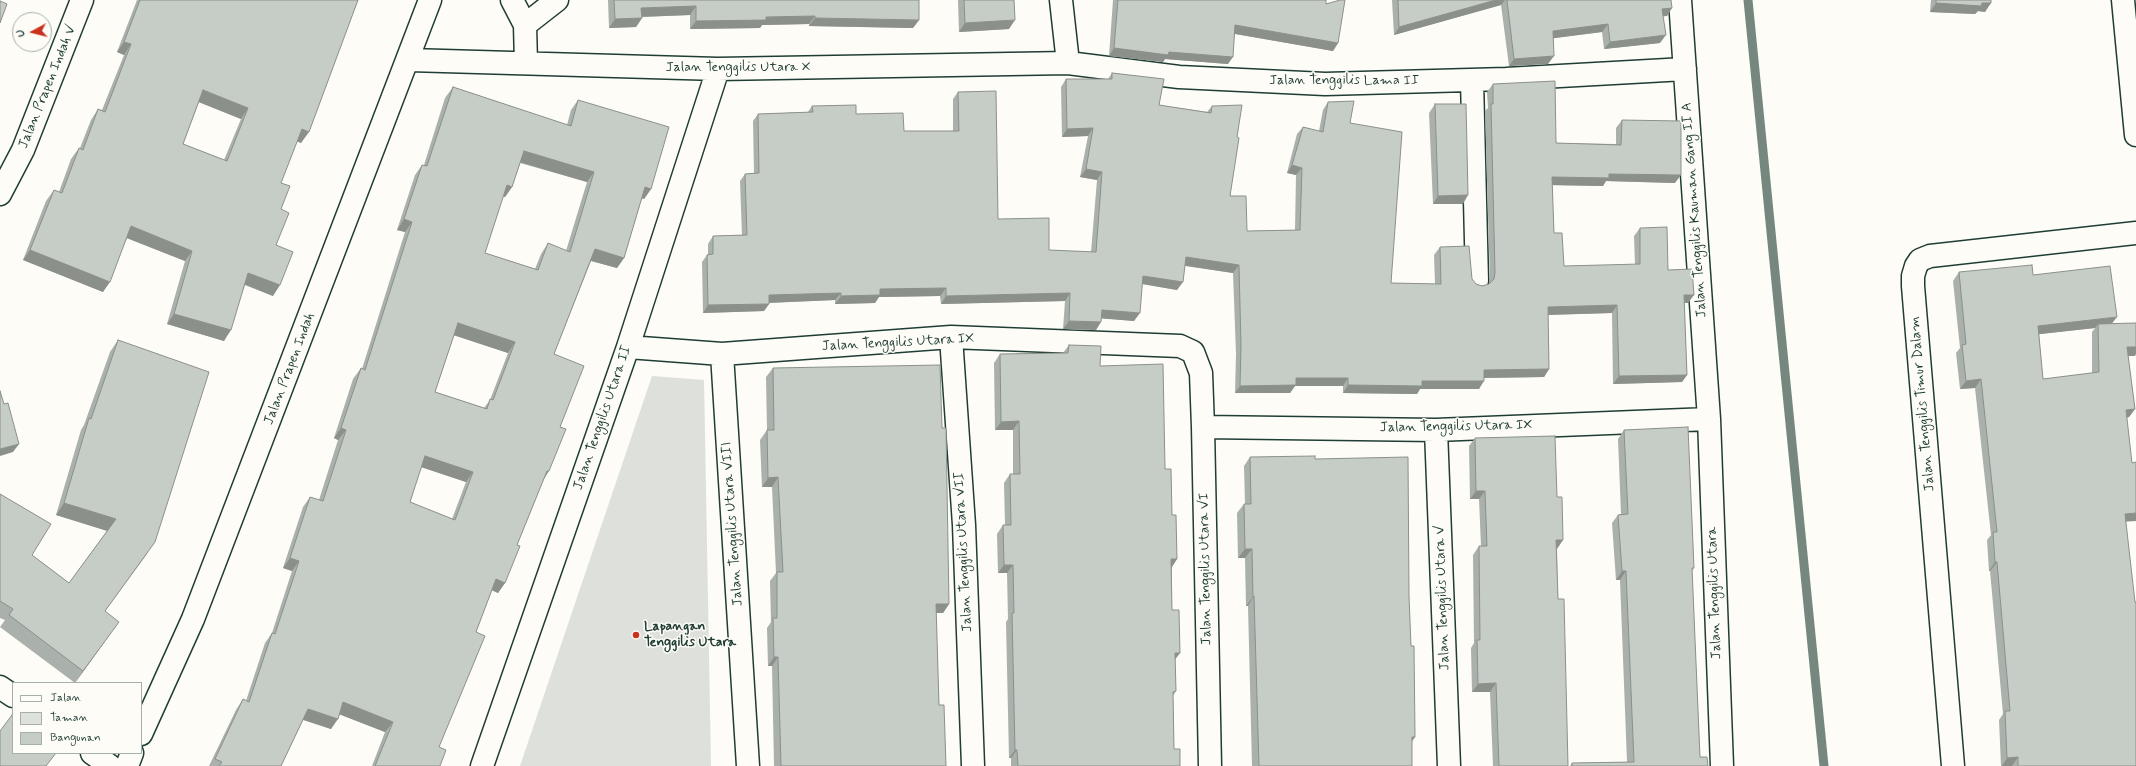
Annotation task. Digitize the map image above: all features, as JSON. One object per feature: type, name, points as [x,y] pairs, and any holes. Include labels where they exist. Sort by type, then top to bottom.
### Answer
[{"type":"street","name":"Jalan Prapen Indah V","points":[[0,194],[23,150],[82,0]]},
{"type":"street","name":"Jalan Prapen Indah","points":[[142,732],[193,619],[409,60],[430,0]]},
{"type":"street","points":[[512,0],[525,25],[526,63]]},
{"type":"street","points":[[525,25],[557,0]]},
{"type":"street","points":[[1061,0],[1068,63]]},
{"type":"street","name":"Jalan Tenggilis Kauman Gang II A","points":[[1680,0],[1709,419]]},
{"type":"street","points":[[2123,0],[2136,135]]},
{"type":"street","name":"Jalan Tenggilis Utara X","points":[[409,60],[718,69],[1068,63]]},
{"type":"street","name":"Jalan Tenggilis Lama II","points":[[1068,63],[1179,78],[1325,84],[1472,80],[1685,70]]},
{"type":"street","name":"Jalan Tenggilis Utara II","points":[[482,766],[628,347],[718,69]]},
{"type":"street","points":[[1472,80],[1477,281]]},
{"type":"street","name":"Jalan Tenggilis Timur Dalam","points":[[1953,766],[1913,286],[1913,276],[1916,266],[1920,260],[1930,256],[2136,233]]},
{"type":"street","name":"Jalan Tenggilis Utara IX","points":[[628,347],[722,354],[952,337],[1180,346],[1193,352],[1201,373]]},
{"type":"street","name":"Jalan Tenggilis Utara VII","points":[[952,337],[964,525],[972,766]]},
{"type":"street","name":"Jalan Tenggilis Utara VIII","points":[[722,354],[748,766]]},
{"type":"street","name":"Jalan Tenggilis Utara VI","points":[[1201,373],[1210,766]]},
{"type":"street","name":"Jalan Tenggilis Utara IX","points":[[1203,427],[1436,430],[1709,419]]},
{"type":"street","name":"Jalan Tenggilis Utara","points":[[1709,419],[1722,766]]},
{"type":"street","name":"Jalan Tenggilis Utara V","points":[[1436,430],[1449,766]]},
{"type":"street","points":[[0,687],[12,695]]},
{"type":"street","points":[[93,754],[110,766]]},
{"type":"street","points":[[126,766],[132,754]]},
{"type":"green space","name":"Lapangan Tenggilis Utara","points":[[652,376],[704,380],[711,766],[520,766]]},
{"type":"building","points":[[140,0],[358,0],[309,132],[302,129],[281,183],[290,186],[281,209],[289,213],[276,245],[293,252],[280,285],[248,273],[231,330],[174,314],[192,251],[131,226],[110,282],[30,250],[54,190],[62,193],[79,148],[83,150],[98,109],[105,112],[131,44],[124,42]],"holes":[[[203,90],[248,108],[227,161],[183,144]]]},
{"type":"building","points":[[614,0],[919,0],[919,20],[815,18],[815,16],[766,17],[766,20],[696,21],[696,6],[641,8],[642,18],[615,19]]},
{"type":"building","points":[[964,0],[1014,0],[1015,20],[965,23]]},
{"type":"building","points":[[1118,0],[1326,0],[1326,4],[1345,0],[1338,43],[1235,25],[1233,57],[1169,52],[1168,55],[1114,48]]},
{"type":"building","points":[[1398,0],[1496,0],[1399,27]]},
{"type":"building","points":[[1507,0],[1671,0],[1672,8],[1662,9],[1666,35],[1610,42],[1608,24],[1553,31],[1554,56],[1514,59]]},
{"type":"building","points":[[1936,0],[1991,0],[1991,3],[1982,3],[1981,6],[1936,3]]},
{"type":"building","points":[[0,1],[7,4],[0,23]]},
{"type":"building","points":[[1112,73],[1164,79],[1159,105],[1211,113],[1212,106],[1242,105],[1237,137],[1239,138],[1230,196],[1246,196],[1247,231],[1300,230],[1302,168],[1292,165],[1303,127],[1323,132],[1328,102],[1354,101],[1350,123],[1402,132],[1391,283],[1441,284],[1440,247],[1469,246],[1472,279],[1476,284],[1482,286],[1489,284],[1494,279],[1491,104],[1493,104],[1493,84],[1555,81],[1556,143],[1621,145],[1622,120],[1681,121],[1681,175],[1609,174],[1609,178],[1552,177],[1554,233],[1562,233],[1564,266],[1640,264],[1640,228],[1667,227],[1668,270],[1692,269],[1694,295],[1684,295],[1687,375],[1619,376],[1617,305],[1548,307],[1549,369],[1484,370],[1484,381],[1422,381],[1422,386],[1348,385],[1348,378],[1296,378],[1296,385],[1240,386],[1241,346],[1239,265],[1186,257],[1183,282],[1143,276],[1140,313],[1102,310],[1101,322],[1069,321],[1070,293],[946,296],[946,288],[880,289],[880,295],[841,296],[841,293],[769,295],[769,304],[708,305],[707,255],[713,254],[713,236],[747,235],[745,174],[759,173],[758,114],[813,112],[812,106],[856,105],[856,114],[903,113],[904,131],[959,131],[958,92],[996,91],[998,219],[1049,218],[1049,250],[1096,252],[1102,172],[1086,169],[1093,128],[1067,129],[1066,79],[1112,79]]},
{"type":"building","points":[[453,87],[571,126],[578,100],[669,127],[651,189],[645,187],[624,258],[595,249],[554,354],[584,366],[560,427],[566,429],[517,545],[520,546],[505,583],[496,579],[476,632],[485,636],[439,747],[446,750],[440,766],[375,766],[393,722],[343,702],[338,719],[308,709],[281,766],[219,766],[222,762],[215,759],[243,699],[249,702],[272,633],[275,634],[299,561],[290,558],[310,497],[323,501],[346,430],[341,428],[361,368],[365,370],[412,222],[404,219],[422,165],[427,166]],"holes":[[[524,151],[594,172],[570,252],[548,243],[538,270],[485,253],[507,185],[512,187]],[[458,323],[515,342],[493,400],[490,399],[487,409],[435,392]],[[425,456],[473,472],[455,520],[410,502]]]},
{"type":"building","points":[[1435,104],[1466,104],[1468,195],[1438,196]]},
{"type":"building","points":[[2032,265],[2033,275],[2110,266],[2117,317],[2038,326],[2043,379],[2099,372],[2098,324],[2136,323],[2136,347],[2127,347],[2135,409],[2126,410],[2132,463],[2136,462],[2136,513],[2125,514],[2136,602],[2136,766],[2018,766],[2018,757],[2007,758],[2005,711],[2010,711],[1997,562],[1995,562],[1993,532],[1997,532],[1981,379],[1966,381],[1962,345],[1966,344],[1959,272]]},
{"type":"building","points":[[118,340],[209,372],[155,542],[105,611],[119,622],[83,671],[9,615],[13,609],[0,601],[0,494],[51,524],[32,555],[69,583],[116,519],[64,503],[89,418],[91,419]]},
{"type":"building","points":[[1069,345],[1101,346],[1100,366],[1163,364],[1165,469],[1171,469],[1172,515],[1176,515],[1177,559],[1171,559],[1172,610],[1179,610],[1180,653],[1175,653],[1176,691],[1173,692],[1174,749],[1180,749],[1180,766],[1018,766],[1017,750],[1015,750],[1012,613],[1014,613],[1013,565],[1004,565],[1003,525],[1011,525],[1010,474],[1020,474],[1019,421],[1001,422],[1000,354],[1068,353]]},
{"type":"building","points":[[940,365],[942,428],[946,428],[949,604],[936,604],[939,705],[944,705],[946,766],[781,766],[778,657],[774,657],[773,618],[777,618],[777,572],[783,572],[778,477],[768,478],[767,430],[774,430],[773,368]]},
{"type":"building","points":[[0,391],[4,404],[8,403],[19,444],[0,449]]},
{"type":"building","points":[[1688,427],[1700,757],[1707,757],[1708,766],[1572,766],[1572,763],[1634,762],[1626,571],[1622,571],[1618,515],[1628,514],[1624,430]]},
{"type":"building","points":[[1555,436],[1557,497],[1562,497],[1563,540],[1556,540],[1558,599],[1564,599],[1568,766],[1499,766],[1496,683],[1478,684],[1477,640],[1480,640],[1479,546],[1487,546],[1485,491],[1476,491],[1475,438]]},
{"type":"building","points":[[1315,456],[1315,459],[1408,457],[1409,596],[1411,646],[1414,646],[1415,737],[1412,737],[1412,766],[1259,766],[1252,549],[1245,549],[1244,504],[1251,504],[1250,457]]},
{"type":"building","points":[[12,715],[12,754],[55,754],[46,766],[0,766],[0,731]]},
{"type":"waterway","points":[[1748,0],[1824,766]]},
{"type":"place","name":"Lapangan Tenggilis Utara","points":[[636,635]]}]
